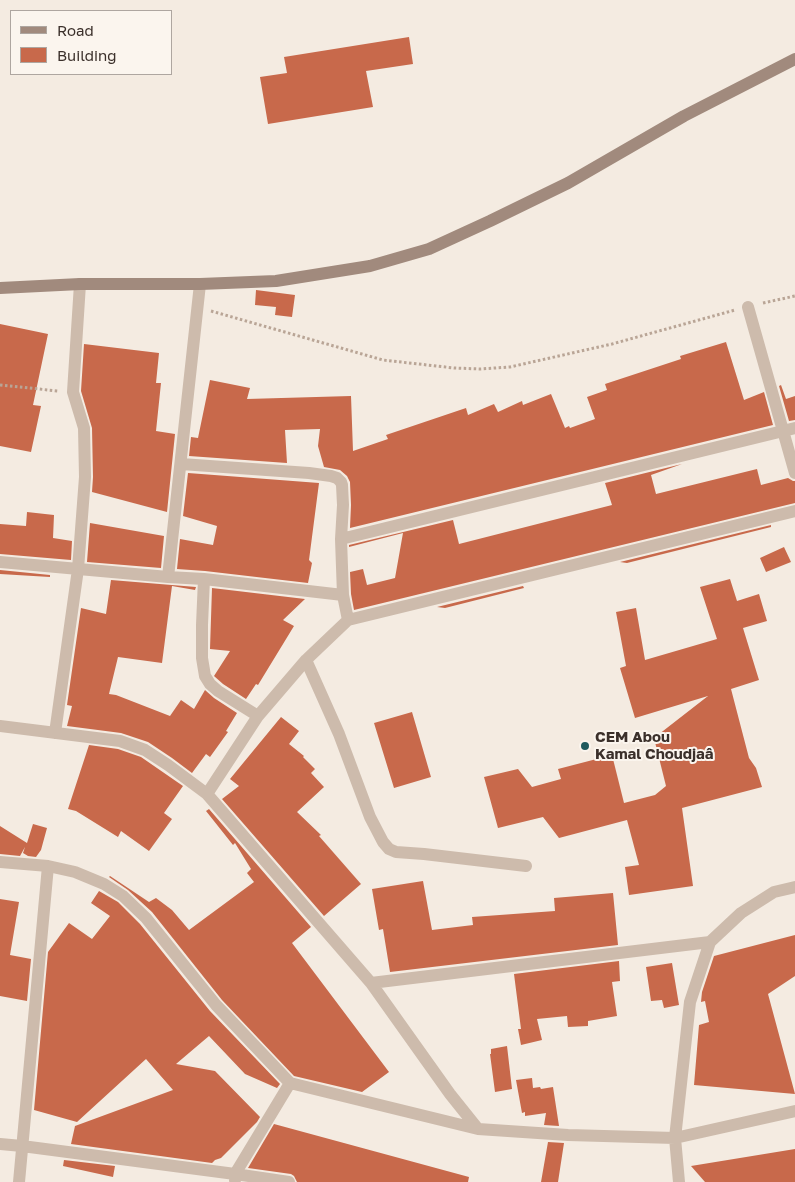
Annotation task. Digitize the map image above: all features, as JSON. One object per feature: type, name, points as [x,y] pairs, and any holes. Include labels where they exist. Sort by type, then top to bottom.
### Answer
[{"type":"street","points":[[0,288],[80,284],[200,284],[276,280],[370,266],[429,249],[490,221],[568,183],[684,116],[795,59]]},
{"type":"street","points":[[55,734],[78,569],[85,477],[84,428],[73,392],[80,284]]},
{"type":"street","points":[[168,577],[200,284]]},
{"type":"street","points":[[748,307],[789,430],[795,472]]},
{"type":"street","points":[[341,540],[789,430]]},
{"type":"street","points":[[181,464],[309,473],[337,478],[342,486],[343,595],[348,620]]},
{"type":"street","points":[[207,794],[258,716],[306,660],[348,620],[795,512]]},
{"type":"street","points":[[0,562],[204,579],[343,595]]},
{"type":"street","points":[[204,579],[202,658],[205,676],[214,688],[258,716]]},
{"type":"street","points":[[306,660],[339,734],[370,817],[383,842],[389,849],[396,852],[526,866]]},
{"type":"street","points":[[0,726],[120,741],[145,750],[168,764],[207,794],[371,984],[450,1094],[478,1129]]},
{"type":"street","points":[[0,862],[48,866],[75,872],[104,884],[123,896],[146,918],[216,1005],[290,1083],[478,1129],[568,1135],[676,1138],[795,1111]]},
{"type":"street","points":[[18,1182],[48,866]]},
{"type":"street","points":[[679,1182],[676,1138],[690,1002],[710,942],[740,913],[774,892],[795,887]]},
{"type":"street","points":[[371,984],[710,942]]},
{"type":"street","points":[[235,1178],[290,1083]]},
{"type":"street","points":[[0,1144],[235,1178],[289,1182]]},
{"type":"path","points":[[198,307],[383,360],[480,369],[510,368],[612,344],[795,296]]},
{"type":"path","points":[[0,385],[73,392]]},
{"type":"building","points":[[409,37],[413,64],[366,71],[373,107],[268,124],[260,77],[287,73],[284,57]]},
{"type":"building","points":[[256,290],[295,295],[292,317],[275,315],[276,307],[255,305]]},
{"type":"building","points":[[0,324],[48,334],[33,405],[41,406],[31,452],[0,446]]},
{"type":"building","points":[[726,342],[744,400],[764,392],[773,425],[350,528],[350,482],[347,476],[340,470],[324,467],[318,446],[320,429],[285,430],[287,463],[189,456],[191,437],[198,438],[210,380],[250,388],[247,399],[351,396],[353,451],[388,439],[386,435],[466,408],[468,415],[494,404],[498,412],[522,401],[523,405],[551,394],[565,428],[569,426],[570,428],[595,419],[587,397],[607,390],[605,384],[681,359],[680,356]]},
{"type":"building","points":[[84,344],[159,353],[156,383],[161,383],[156,431],[175,434],[167,512],[92,492],[92,428],[81,391]]},
{"type":"building","points":[[781,385],[786,399],[795,396],[795,420],[789,421],[779,386]]},
{"type":"building","points":[[682,464],[651,475],[656,494],[757,469],[761,485],[788,478],[795,481],[795,503],[354,610],[350,572],[363,569],[367,585],[395,578],[403,533],[349,547],[349,545],[453,520],[459,544],[612,505],[605,483]]},
{"type":"building","points":[[188,473],[319,483],[309,560],[312,563],[308,583],[177,569],[180,539],[213,545],[217,526],[183,516]]},
{"type":"building","points":[[27,512],[54,515],[53,538],[72,541],[71,560],[0,554],[0,524],[26,526]]},
{"type":"building","points":[[90,523],[164,536],[161,568],[87,562]]},
{"type":"building","points":[[771,525],[771,527],[627,563],[620,562]]},
{"type":"building","points":[[784,547],[791,562],[766,572],[760,558]]},
{"type":"building","points":[[0,570],[50,575],[50,577],[0,574]]},
{"type":"building","points":[[730,579],[737,601],[759,594],[767,621],[743,628],[759,680],[731,689],[749,758],[756,768],[762,787],[682,808],[693,886],[629,895],[625,867],[639,865],[627,820],[559,838],[543,817],[498,828],[484,777],[518,769],[532,787],[561,779],[558,769],[612,755],[624,803],[655,795],[666,786],[654,738],[708,696],[635,718],[620,668],[626,666],[616,612],[636,608],[645,660],[717,639],[700,587]]},
{"type":"building","points":[[111,580],[196,587],[195,590],[172,586],[162,663],[118,657],[109,694],[170,716],[181,700],[194,709],[205,690],[237,713],[226,731],[228,732],[210,757],[206,754],[192,773],[148,742],[121,733],[67,726],[72,706],[67,705],[81,608],[106,614]]},
{"type":"building","points":[[523,586],[524,588],[445,608],[437,607]]},
{"type":"building","points":[[212,588],[305,599],[283,620],[294,626],[258,685],[256,684],[246,699],[214,676],[230,651],[210,649]]},
{"type":"building","points":[[412,712],[431,777],[394,788],[374,723]]},
{"type":"building","points":[[281,717],[299,731],[289,744],[304,756],[315,769],[311,773],[324,787],[297,812],[321,835],[319,836],[361,884],[324,916],[222,799],[239,786],[230,779]]},
{"type":"building","points":[[89,745],[118,749],[141,757],[183,786],[164,813],[172,819],[149,851],[121,831],[118,837],[76,811],[68,809]]},
{"type":"building","points":[[209,809],[311,927],[292,943],[389,1072],[362,1092],[294,1076],[222,1000],[152,912],[128,890],[109,877],[149,902],[156,898],[172,910],[189,930],[254,882],[247,873],[251,869],[235,843],[233,845],[206,811]]},
{"type":"building","points":[[33,824],[47,828],[41,850],[36,857],[23,853],[25,847],[20,856],[0,854],[0,826],[27,843]]},
{"type":"building","points":[[423,881],[432,930],[473,925],[472,917],[555,911],[554,898],[613,893],[618,945],[390,972],[383,929],[379,930],[372,889]]},
{"type":"building","points":[[99,891],[118,902],[140,924],[210,1011],[280,1084],[277,1088],[245,1074],[209,1036],[176,1064],[215,1071],[260,1117],[221,1158],[212,1163],[71,1144],[75,1126],[173,1090],[146,1059],[77,1122],[34,1110],[48,952],[69,923],[92,939],[110,916],[91,903]]},
{"type":"building","points":[[0,899],[19,902],[10,955],[31,959],[27,1001],[0,996]]},
{"type":"building","points":[[795,935],[795,976],[768,994],[795,1094],[694,1085],[699,1025],[709,1022],[705,1001],[701,1002],[702,992],[714,956]]},
{"type":"building","points":[[619,961],[620,981],[612,982],[617,1016],[588,1021],[588,1026],[568,1027],[567,1016],[537,1019],[542,1040],[521,1045],[518,1029],[521,1029],[514,974]]},
{"type":"building","points":[[672,963],[679,1005],[664,1008],[662,1000],[651,1001],[646,967]]},
{"type":"building","points":[[507,1046],[512,1089],[495,1092],[491,1049]]},
{"type":"building","points":[[532,1078],[533,1088],[553,1087],[559,1126],[544,1125],[546,1113],[525,1116],[525,1112],[522,1113],[516,1080]]},
{"type":"building","points":[[274,1124],[469,1177],[468,1182],[297,1182],[291,1174],[248,1168]]},
{"type":"building","points":[[548,1142],[564,1143],[558,1182],[541,1182]]},
{"type":"building","points":[[795,1149],[795,1182],[705,1182],[691,1166]]},
{"type":"building","points":[[64,1160],[115,1166],[113,1177],[63,1166]]},
{"type":"place","name":"CEM Abou Kamal Choudjaâ","points":[[585,746]]}]
